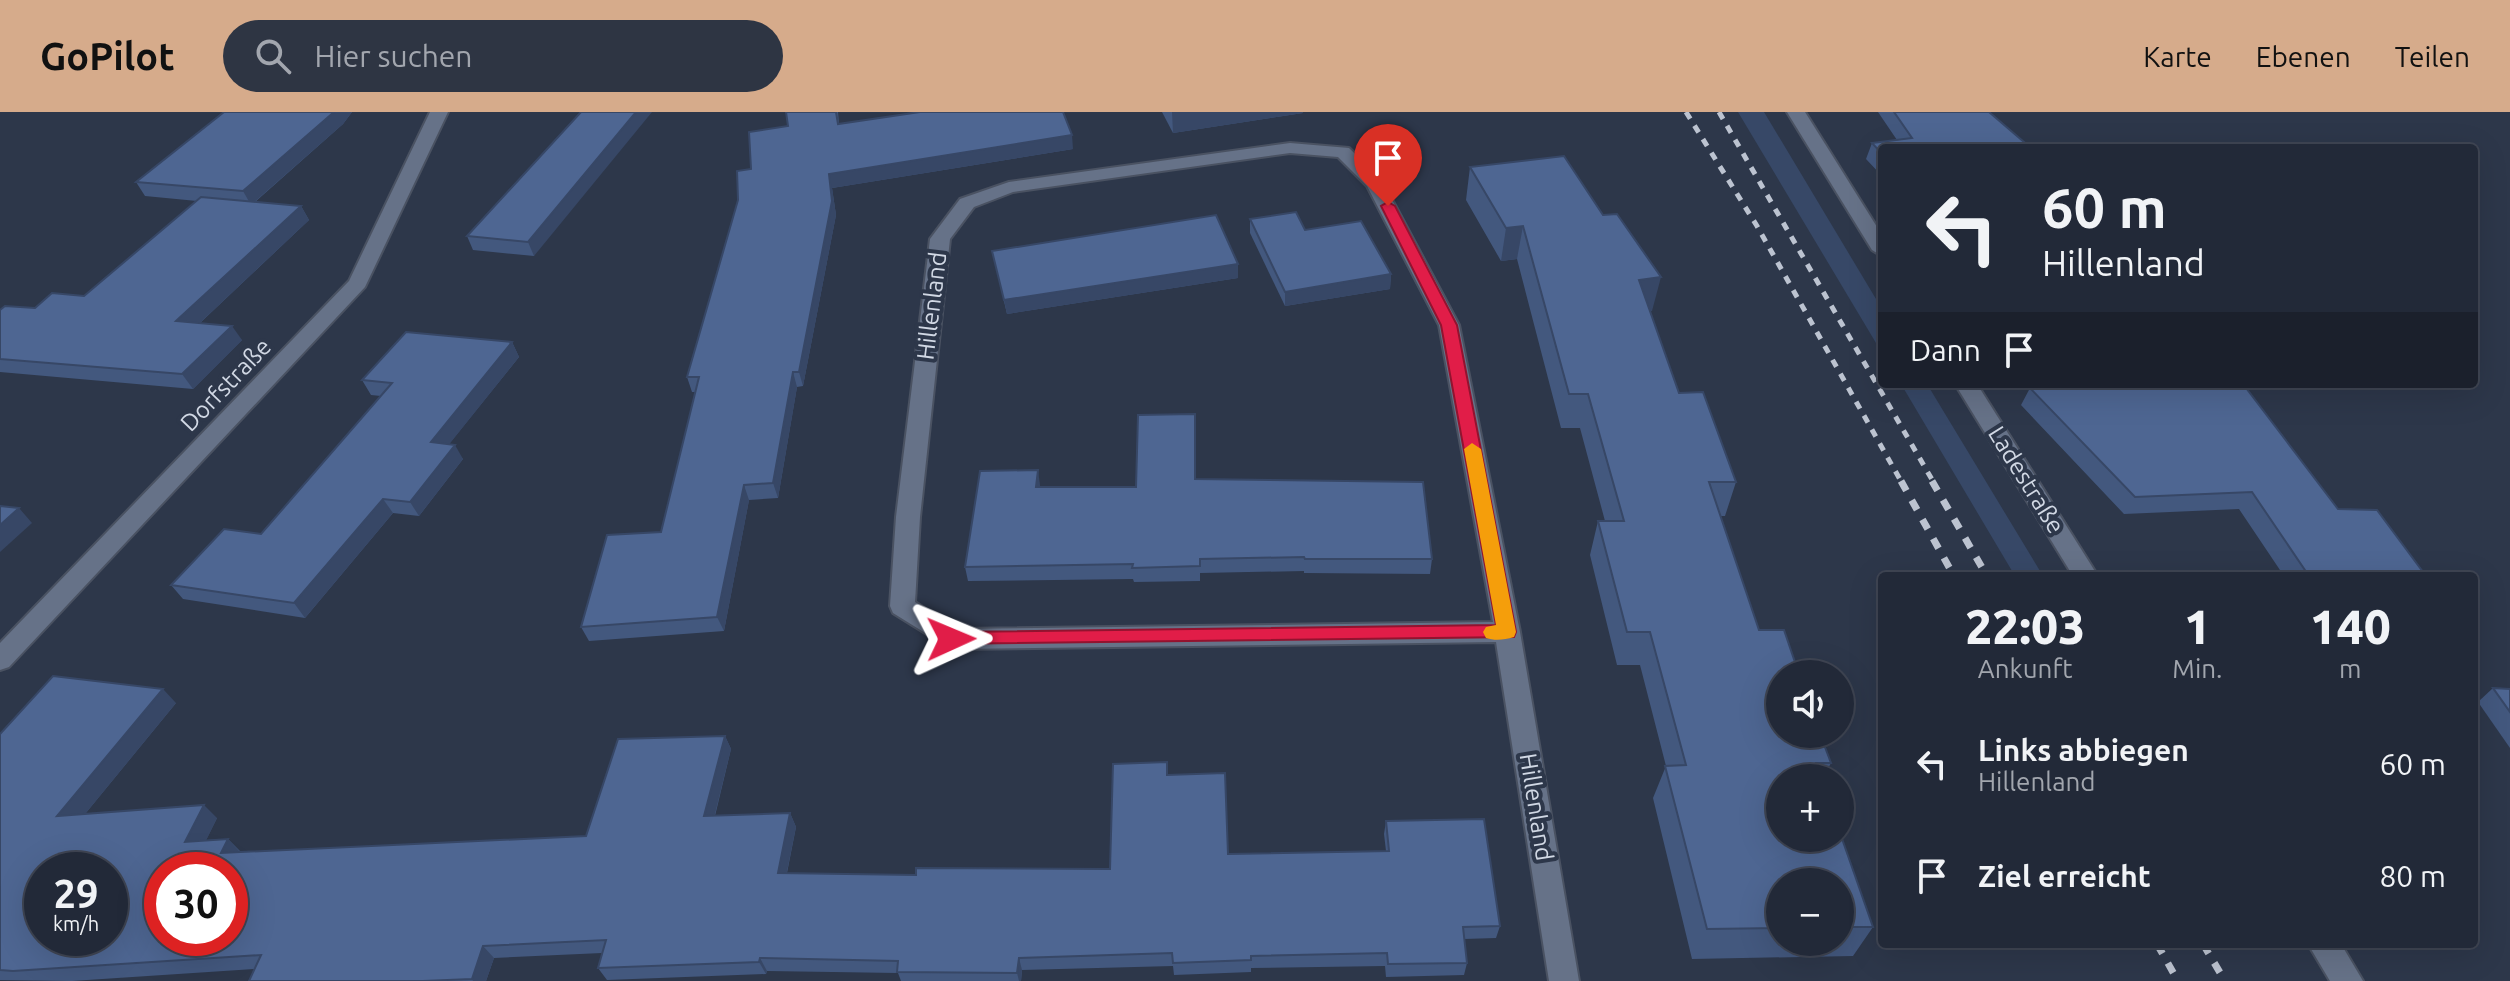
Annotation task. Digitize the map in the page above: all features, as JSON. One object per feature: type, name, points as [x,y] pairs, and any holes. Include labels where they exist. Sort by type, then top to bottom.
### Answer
[{"type":"street","name":"Dorfstraße","points":[[0,660],[358,283],[439,112]]},
{"type":"street","points":[[1796,112],[1878,244]]},
{"type":"street","name":"Hillenland","points":[[1507,632],[951,639],[902,606],[908,517],[940,239],[967,203],[1009,187],[1290,148],[1343,152],[1375,183],[1449,325],[1507,632],[1564,981]]},
{"type":"street","name":"Ladestraße","points":[[1968,388],[2084,572]]},
{"type":"street","points":[[2326,948],[2348,981]]},
{"type":"shaded area","points":[[1738,112],[1764,112],[1878,302],[1878,346]]},
{"type":"shaded area","points":[[1903,388],[1929,388],[2041,572],[2013,572]]},
{"type":"building","points":[[224,112],[334,112],[243,191],[136,182]]},
{"type":"building","points":[[581,112],[636,112],[528,242],[467,236]]},
{"type":"building","points":[[786,112],[836,112],[838,124],[920,112],[1063,112],[1072,135],[829,174],[832,201],[799,372],[793,372],[773,483],[744,485],[717,617],[581,627],[607,535],[661,532],[699,377],[687,377],[738,200],[737,171],[751,169],[749,132],[788,126]]},
{"type":"building","points":[[1894,112],[1989,112],[2026,144],[1878,144],[1878,150],[1872,143],[1912,138]]},
{"type":"building","points":[[1564,156],[1603,215],[1617,214],[1661,277],[1639,280],[1679,393],[1703,392],[1736,482],[1709,482],[1759,630],[1784,630],[1794,660],[1766,660],[1766,748],[1825,748],[1831,763],[1766,764],[1766,852],[1847,852],[1852,868],[1766,868],[1766,928],[1707,929],[1665,766],[1686,765],[1650,632],[1627,632],[1598,521],[1624,521],[1588,394],[1569,394],[1523,226],[1506,228],[1470,167]]},
{"type":"building","points":[[201,197],[301,206],[176,321],[232,326],[182,374],[0,359],[0,310],[5,306],[35,308],[52,293],[84,296]]},
{"type":"building","points":[[1296,212],[1305,230],[1361,221],[1391,274],[1285,292],[1250,219]]},
{"type":"building","points":[[1216,215],[1238,264],[1004,300],[992,251]]},
{"type":"building","points":[[406,332],[512,342],[431,442],[455,445],[410,502],[383,499],[294,603],[171,585],[224,529],[261,534],[392,383],[362,380]]},
{"type":"building","points":[[2030,388],[2246,388],[2338,509],[2377,510],[2423,572],[2306,572],[2252,492],[2135,497]]},
{"type":"building","points":[[1195,414],[1195,479],[1423,482],[1432,559],[1304,557],[1200,559],[1200,566],[965,567],[980,471],[1038,470],[1036,487],[1136,487],[1138,415]]},
{"type":"building","points":[[0,506],[19,508],[0,525]]},
{"type":"building","points":[[53,676],[163,689],[57,816],[204,805],[185,842],[228,839],[222,852],[144,852],[144,956],[246,956],[0,970],[0,734]]},
{"type":"building","points":[[2493,688],[2510,689],[2510,712]]},
{"type":"building","points":[[725,736],[704,816],[790,813],[778,873],[916,875],[916,868],[1110,869],[1113,764],[1167,762],[1167,775],[1225,773],[1228,854],[1389,851],[1386,821],[1484,819],[1500,926],[1463,927],[1467,963],[1388,964],[1387,953],[1251,956],[1251,960],[1173,963],[1172,953],[1019,958],[1017,973],[897,972],[898,961],[760,958],[759,962],[598,968],[606,940],[483,946],[472,979],[249,981],[261,955],[248,956],[248,852],[242,852],[586,836],[618,739]]},
{"type":"building","points":[[1854,873],[1873,927],[1854,927]]},
{"type":"railway","points":[[1686,112],[1757,226],[1902,483]]},
{"type":"railway","points":[[1719,112],[1878,386]]},
{"type":"railway","points":[[1879,388],[1934,483]]},
{"type":"railway","points":[[1901,481],[1952,572]]},
{"type":"railway","points":[[1932,481],[1985,572]]},
{"type":"railway","points":[[2159,948],[2178,981]]},
{"type":"railway","points":[[2205,948],[2225,981]]},
{"type":"slow traffic","points":[[1472,449],[1507,632],[1493,632]]},
{"type":"route","points":[[951,639],[1507,632],[1449,325],[1388,206]]}]
